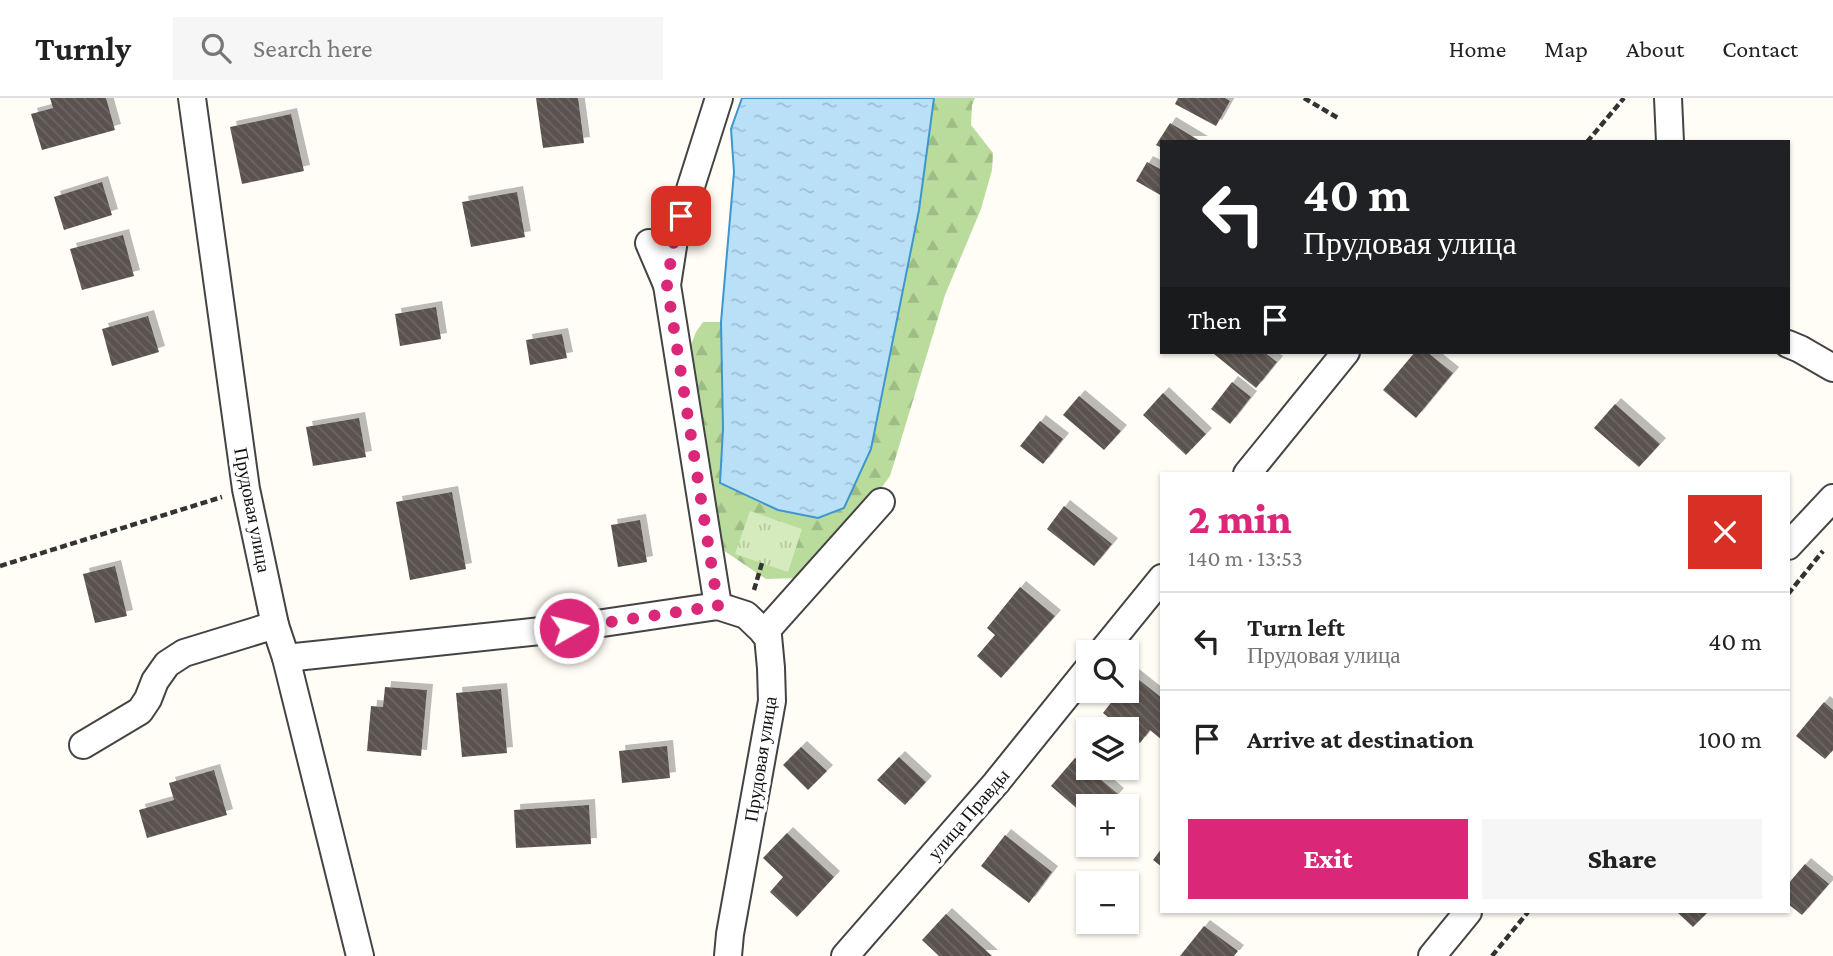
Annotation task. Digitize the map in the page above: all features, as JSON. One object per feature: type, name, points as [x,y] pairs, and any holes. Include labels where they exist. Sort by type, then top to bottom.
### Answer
[{"type":"street","name":"Прудовая улица","points":[[192,98],[246,489],[275,625],[286,658],[360,956]]},
{"type":"street","points":[[667,285],[674,240],[719,98]]},
{"type":"street","points":[[1668,98],[1670,140]]},
{"type":"street","points":[[649,243],[667,285],[718,606]]},
{"type":"street","points":[[1790,345],[1833,368]]},
{"type":"street","points":[[1249,472],[1344,354]]},
{"type":"street","points":[[1790,544],[1833,498]]},
{"type":"street","points":[[286,658],[569,628],[718,606],[746,615],[764,633],[881,502]]},
{"type":"street","points":[[1112,640],[1160,580]]},
{"type":"street","points":[[83,745],[140,711],[167,664],[184,653],[275,625]]},
{"type":"street","name":"Прудовая улица","points":[[728,956],[772,701],[768,636],[764,633]]},
{"type":"street","name":"улица Правды","points":[[845,956],[996,783],[1076,684]]},
{"type":"street","points":[[1432,956],[1467,913]]},
{"type":"path","points":[[1304,98],[1338,118]]},
{"type":"path","points":[[1589,140],[1623,98]]},
{"type":"path","points":[[0,566],[246,489]]},
{"type":"path","points":[[1790,592],[1826,549]]},
{"type":"path","points":[[1492,956],[1527,913]]},
{"type":"green space","points":[[934,98],[975,98],[971,125],[993,153],[992,170],[981,209],[945,295],[890,476],[853,527],[799,578],[766,579],[723,550],[694,429],[686,358],[703,322],[721,322],[721,483],[779,510],[818,518],[919,210]]},
{"type":"green space","points":[[750,511],[802,529],[788,572],[735,554]]},
{"type":"water","points":[[742,98],[934,98],[919,210],[871,449],[844,508],[818,518],[778,510],[720,483],[723,429],[721,322],[734,172],[731,129]]},
{"type":"building","points":[[50,98],[106,98],[115,130],[42,150],[31,114],[53,108]]},
{"type":"building","points":[[536,98],[578,98],[584,143],[543,148]]},
{"type":"building","points":[[1178,98],[1225,98],[1230,101],[1216,126],[1175,104]]},
{"type":"building","points":[[291,114],[304,171],[242,184],[230,127]]},
{"type":"building","points":[[1170,123],[1199,140],[1160,140],[1160,147],[1156,145]]},
{"type":"building","points":[[1147,162],[1160,169],[1160,195],[1136,181]]},
{"type":"building","points":[[102,182],[112,215],[64,230],[54,197]]},
{"type":"building","points":[[517,192],[525,237],[471,247],[462,202]]},
{"type":"building","points":[[123,235],[134,276],[82,290],[70,249]]},
{"type":"building","points":[[436,307],[441,339],[400,346],[395,314]]},
{"type":"building","points":[[148,316],[159,352],[112,366],[102,329]]},
{"type":"building","points":[[562,334],[567,358],[530,365],[526,340]]},
{"type":"building","points":[[1214,354],[1267,354],[1277,362],[1256,388]]},
{"type":"building","points":[[1413,354],[1429,354],[1453,373],[1416,418],[1383,390]]},
{"type":"building","points":[[1232,382],[1251,397],[1230,424],[1211,409]]},
{"type":"building","points":[[1163,393],[1206,434],[1186,455],[1143,415]]},
{"type":"building","points":[[1079,396],[1121,431],[1104,450],[1063,415]]},
{"type":"building","points":[[1615,404],[1660,444],[1639,467],[1594,428]]},
{"type":"building","points":[[359,418],[366,457],[313,466],[306,427]]},
{"type":"building","points":[[1040,421],[1063,439],[1043,464],[1020,446]]},
{"type":"building","points":[[452,492],[466,569],[410,580],[396,502]]},
{"type":"building","points":[[1064,506],[1112,544],[1094,566],[1047,529]]},
{"type":"building","points":[[640,520],[647,562],[618,567],[611,525]]},
{"type":"building","points":[[115,566],[127,616],[95,623],[83,574]]},
{"type":"building","points":[[1020,587],[1055,616],[1001,678],[977,656],[995,635],[987,628]]},
{"type":"building","points":[[1139,680],[1160,696],[1160,738],[1150,730],[1140,743],[1139,717],[1108,717],[1103,713],[1111,703],[1139,703]]},
{"type":"building","points":[[385,687],[427,690],[421,756],[367,751],[371,706],[383,707]]},
{"type":"building","points":[[501,689],[507,753],[462,757],[456,693]]},
{"type":"building","points":[[1824,702],[1833,710],[1833,750],[1825,759],[1796,736]]},
{"type":"building","points":[[667,746],[670,778],[622,783],[619,751]]},
{"type":"building","points":[[801,747],[827,771],[808,790],[783,765]]},
{"type":"building","points":[[899,757],[926,782],[905,805],[877,780]]},
{"type":"building","points":[[1075,758],[1076,780],[1101,780],[1118,794],[1076,794],[1076,808],[1051,786]]},
{"type":"building","points":[[214,770],[227,815],[147,838],[139,810],[174,800],[169,783]]},
{"type":"building","points":[[589,805],[591,844],[516,848],[514,810]]},
{"type":"building","points":[[787,833],[834,877],[797,917],[770,892],[783,877],[763,858]]},
{"type":"building","points":[[1005,835],[1052,872],[1029,903],[981,866]]},
{"type":"building","points":[[1160,851],[1160,865],[1153,860]]},
{"type":"building","points":[[1805,864],[1829,884],[1802,915],[1790,906],[1790,882]]},
{"type":"building","points":[[1678,913],[1707,913],[1693,927]]},
{"type":"building","points":[[946,914],[992,956],[939,956],[922,940]]},
{"type":"building","points":[[1204,926],[1238,951],[1234,956],[1180,956]]},
{"type":"route","points":[[569,628],[718,606],[667,285],[681,216]]}]
